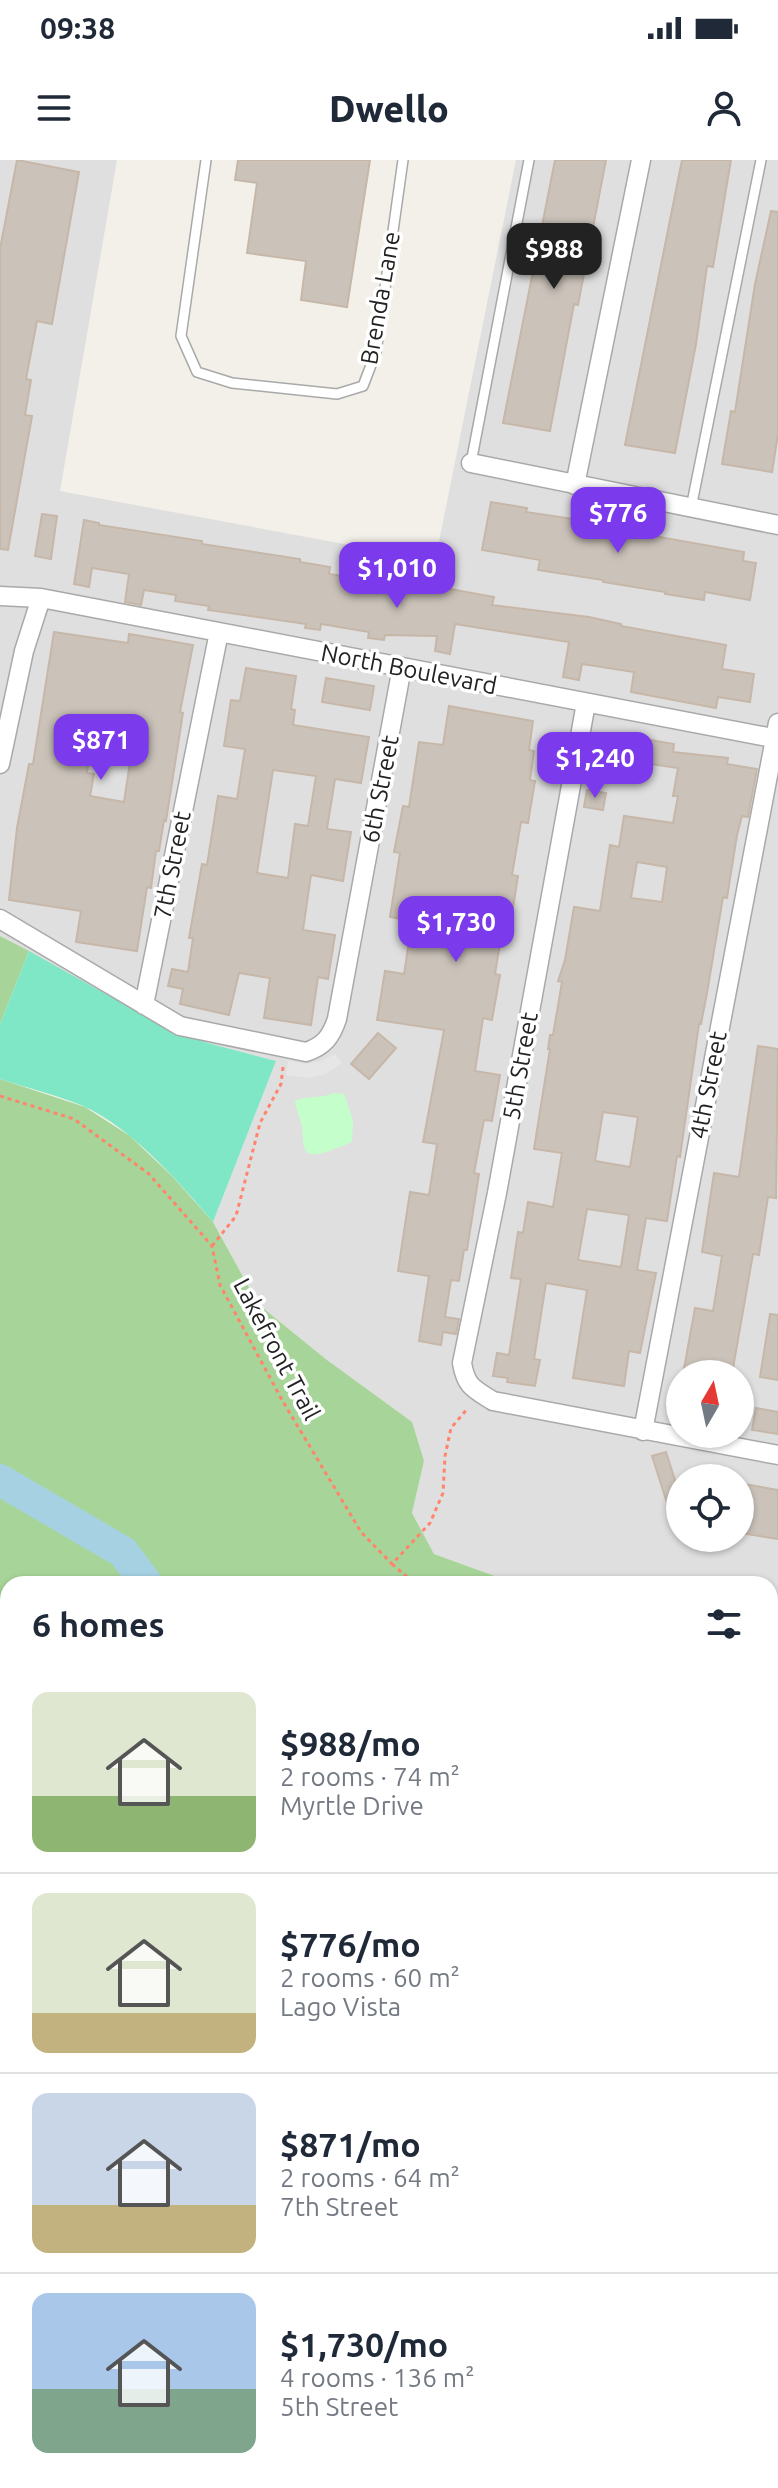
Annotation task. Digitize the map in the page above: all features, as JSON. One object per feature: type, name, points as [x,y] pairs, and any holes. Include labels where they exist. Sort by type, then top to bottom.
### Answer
[{"type":"street","points":[[575,485],[641,160]]},
{"type":"street","points":[[471,463],[778,525]]},
{"type":"street","name":"North Boulevard","points":[[0,596],[41,598],[586,703],[777,734]]},
{"type":"street","points":[[0,764],[24,651],[41,598]]},
{"type":"street","name":"7th Street","points":[[144,1005],[219,632]]},
{"type":"street","name":"6th Street","points":[[285,1047],[306,1052],[319,1048],[331,1035],[337,1019],[402,667]]},
{"type":"street","name":"5th Street","points":[[481,1393],[468,1385],[462,1363],[497,1193],[586,703]]},
{"type":"street","name":"4th Street","points":[[643,1431],[777,734]]},
{"type":"street","points":[[0,919],[180,1026],[285,1047]]},
{"type":"street","points":[[481,1393],[493,1401],[778,1455]]},
{"type":"lane","name":"Brenda Lane","points":[[206,160],[181,336],[197,372],[232,383],[337,394],[363,386],[376,352],[403,160]]},
{"type":"lane","points":[[471,463],[529,160]]},
{"type":"lane","points":[[691,508],[761,160]]},
{"type":"path","points":[[212,1246],[236,1216],[260,1123],[281,1084],[285,1047]]},
{"type":"path","name":"Lakefront Trail","points":[[0,1096],[74,1119],[149,1174],[212,1246],[220,1285],[282,1400],[361,1532],[406,1576]]},
{"type":"path","points":[[392,1564],[430,1523],[443,1493],[445,1456],[451,1428],[481,1393]]},
{"type":"shaded area","points":[[0,160],[117,160],[60,491],[435,561],[516,160],[778,160],[778,1576],[495,1576],[434,1554],[412,1513],[424,1461],[327,1360],[258,1304],[213,1222],[276,1061],[204,1042],[131,1008],[0,936]]},
{"type":"shaded area","points":[[335,1054],[342,1063],[326,1074],[308,1078],[286,1075],[288,1061],[306,1064]]},
{"type":"green space","points":[[0,936],[29,951],[0,1024]]},
{"type":"green space","points":[[29,951],[131,1008],[204,1042],[276,1061],[213,1222],[154,1157],[101,1115],[73,1102],[0,1079],[0,1024]]},
{"type":"green space","points":[[0,1079],[85,1107],[130,1136],[173,1177],[213,1222],[258,1304],[327,1360],[412,1422],[424,1461],[412,1513],[434,1554],[495,1576],[0,1576]]},
{"type":"green space","points":[[334,1093],[344,1094],[353,1120],[352,1141],[320,1154],[308,1153],[295,1101]]},
{"type":"building","points":[[17,160],[79,172],[52,324],[37,321],[26,379],[31,380],[25,415],[32,416],[8,550],[0,549],[0,249]]},
{"type":"building","points":[[238,160],[370,160],[347,307],[301,300],[306,261],[247,253],[257,183],[235,180]]},
{"type":"building","points":[[555,160],[606,160],[550,431],[503,423]]},
{"type":"building","points":[[682,160],[731,160],[713,267],[707,266],[675,453],[625,445]]},
{"type":"building","points":[[771,211],[778,212],[778,434],[772,472],[722,464],[731,411],[735,412],[755,284]]},
{"type":"building","points":[[491,502],[527,508],[526,512],[744,552],[743,561],[756,563],[750,600],[705,592],[704,600],[665,594],[538,570],[540,560],[482,550]]},
{"type":"building","points":[[42,514],[57,516],[51,559],[35,556]]},
{"type":"building","points":[[84,520],[202,541],[202,544],[300,559],[300,562],[330,567],[329,574],[377,581],[378,575],[394,578],[394,582],[494,597],[492,605],[589,617],[621,626],[726,645],[722,669],[754,674],[750,702],[718,697],[716,708],[631,692],[634,672],[582,664],[579,680],[563,677],[569,642],[455,624],[450,654],[435,651],[437,636],[385,635],[384,640],[368,638],[369,632],[321,624],[320,630],[305,628],[306,624],[208,610],[209,606],[175,601],[176,595],[144,590],[141,605],[125,602],[129,574],[92,568],[89,587],[74,584]]},
{"type":"building","points":[[54,632],[128,643],[129,634],[193,645],[180,712],[183,713],[166,821],[159,851],[156,851],[151,888],[147,887],[137,951],[76,942],[81,911],[9,900],[17,828],[29,764],[33,764]],"holes":[[[91,743],[132,749],[124,802],[90,796],[94,774],[87,773]]]},
{"type":"building","points":[[246,668],[296,676],[291,709],[295,710],[293,725],[369,737],[361,783],[335,779],[327,829],[351,832],[343,881],[311,875],[303,930],[335,935],[328,979],[318,977],[311,1025],[264,1018],[270,978],[239,973],[229,1015],[180,1004],[183,989],[168,986],[172,969],[188,972],[193,938],[189,938],[202,864],[207,865],[218,796],[237,799],[245,749],[224,746],[231,700],[240,701]],"holes":[[[273,770],[316,776],[308,826],[295,824],[288,878],[257,873]]]},
{"type":"building","points":[[326,678],[374,686],[370,710],[322,702]]},
{"type":"building","points":[[449,706],[533,721],[529,750],[534,751],[530,780],[535,781],[528,823],[521,822],[512,875],[518,876],[511,920],[504,919],[495,974],[500,975],[492,1020],[483,1018],[475,1071],[500,1075],[492,1121],[484,1120],[474,1173],[479,1174],[467,1250],[464,1250],[459,1281],[451,1280],[445,1317],[459,1319],[456,1334],[443,1332],[441,1345],[419,1341],[429,1276],[398,1271],[410,1192],[429,1195],[437,1144],[423,1142],[444,1030],[377,1020],[385,971],[404,974],[412,921],[390,917],[400,853],[394,852],[403,806],[409,807],[419,742],[443,745]]},
{"type":"building","points":[[621,735],[674,744],[673,752],[728,758],[727,764],[757,769],[748,817],[742,816],[737,835],[727,898],[723,897],[667,1221],[646,1218],[637,1270],[656,1273],[640,1353],[629,1351],[624,1386],[573,1378],[587,1290],[546,1283],[534,1359],[540,1360],[535,1386],[507,1382],[508,1378],[493,1376],[497,1353],[509,1355],[521,1279],[511,1278],[518,1232],[523,1233],[528,1202],[553,1207],[562,1153],[534,1149],[550,1035],[553,1035],[562,982],[558,981],[565,960],[574,907],[600,911],[610,845],[619,847],[624,816],[673,823],[678,796],[673,796],[678,768],[617,759]],"holes":[[[637,862],[667,867],[662,902],[631,898]],[[603,1112],[638,1117],[630,1167],[595,1161]],[[587,1209],[629,1215],[621,1267],[578,1260]]]},
{"type":"building","points":[[587,790],[606,793],[603,810],[584,807]]},
{"type":"building","points":[[378,1033],[396,1048],[369,1079],[351,1064]]},
{"type":"building","points":[[758,1046],[778,1049],[776,1198],[768,1197],[759,1255],[753,1254],[734,1360],[686,1360],[695,1308],[713,1311],[722,1256],[702,1252],[714,1173],[739,1177]]},
{"type":"building","points":[[770,1314],[778,1315],[778,1380],[760,1377]]},
{"type":"building","points":[[756,1408],[778,1412],[778,1434],[754,1430]]},
{"type":"building","points":[[666,1452],[670,1464],[666,1464],[666,1500],[652,1456]]},
{"type":"building","points":[[754,1486],[778,1490],[778,1539],[754,1535]]},
{"type":"waterway","points":[[0,1480],[123,1552],[141,1576]]}]
